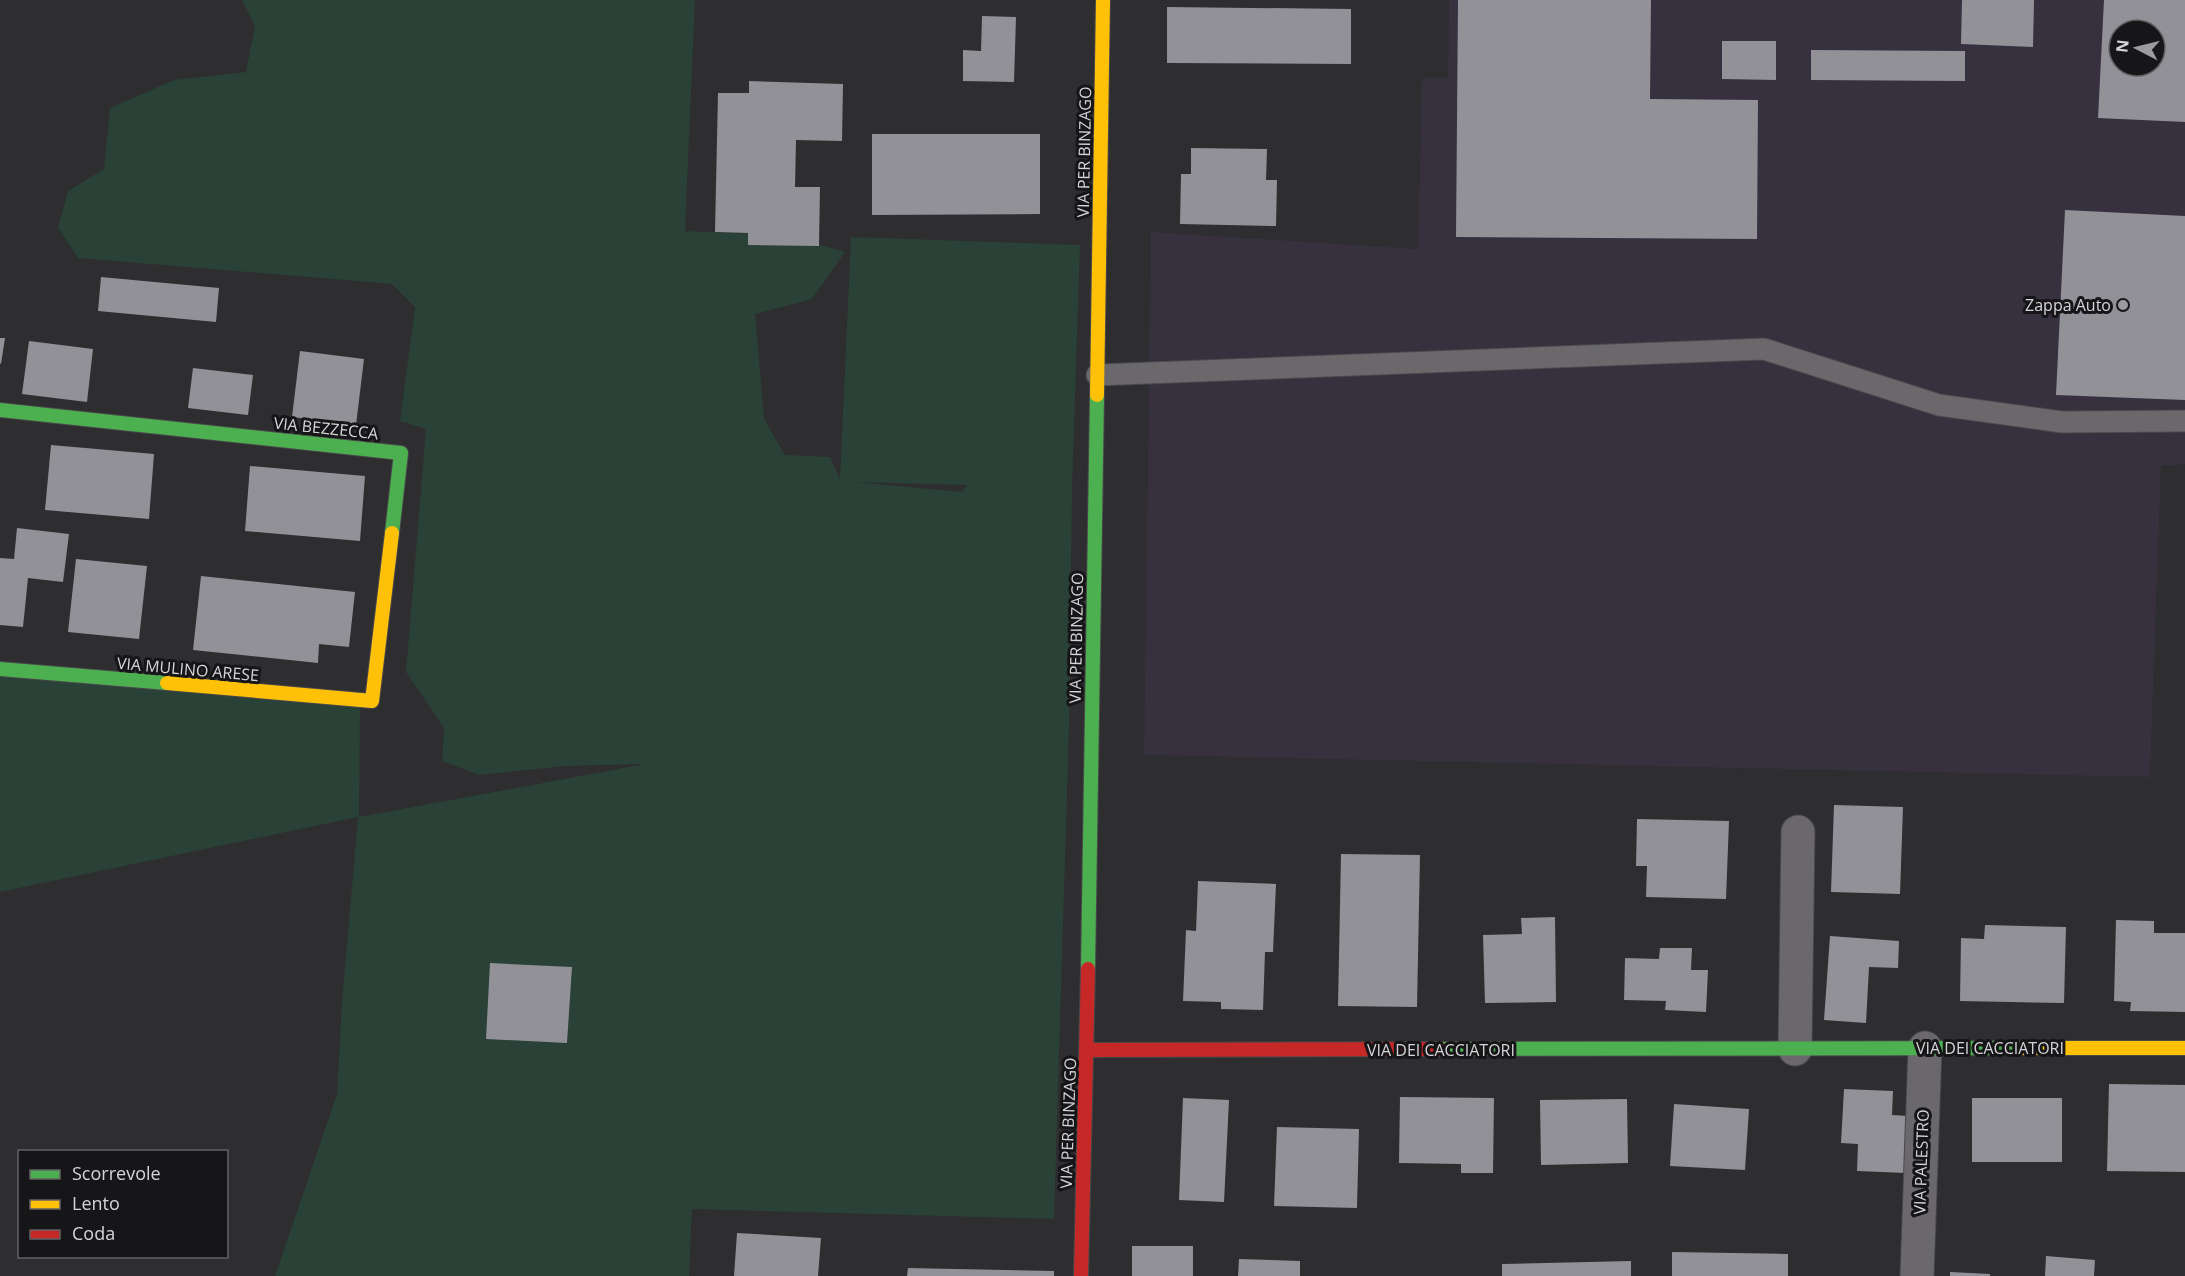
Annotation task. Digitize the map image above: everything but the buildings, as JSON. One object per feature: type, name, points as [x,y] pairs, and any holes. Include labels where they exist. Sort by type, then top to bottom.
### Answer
[{"type":"street","name":"VIA PER BINZAGO","points":[[1081,1276],[1087,1050],[1103,0]]},
{"type":"street","name":"VIA BEZZECCA","points":[[0,410],[401,453],[372,701]]},
{"type":"street","name":"VIA MULINO ARESE","points":[[0,669],[372,701]]},
{"type":"street","points":[[1795,1049],[1798,832]]},
{"type":"street","name":"VIA PALESTRO","points":[[1917,1276],[1925,1048]]},
{"type":"street","name":"VIA DEI CACCIATORI","points":[[1087,1050],[2185,1048]]},
{"type":"lane","points":[[1097,375],[1764,349],[1939,405],[2062,422],[2185,421]]},
{"type":"shaded area","points":[[1449,0],[2185,0],[2185,464],[2161,466],[2150,777],[1144,755],[1151,232],[1418,249],[1422,78],[1448,78]]},
{"type":"green space","points":[[242,0],[695,0],[685,231],[785,235],[845,252],[812,299],[755,314],[764,419],[785,455],[830,457],[840,479],[851,237],[1080,245],[1072,488],[1069,728],[1054,1219],[692,1209],[689,1276],[275,1276],[337,1094],[342,1003],[358,817],[0,892],[0,676],[360,703],[359,817],[645,764],[565,766],[479,775],[442,761],[444,728],[406,672],[426,429],[400,421],[415,307],[392,284],[78,258],[58,228],[68,191],[104,169],[110,108],[174,80],[246,72],[255,26]],"holes":[[[855,482],[967,485],[962,492]]]},
{"type":"traffic: fast","points":[[1088,969],[1097,395]]},
{"type":"traffic: fast","points":[[0,410],[401,453],[392,533]]},
{"type":"traffic: fast","points":[[0,669],[167,683]]},
{"type":"traffic: fast","points":[[1440,1049],[2021,1048]]},
{"type":"traffic: slow","points":[[1097,395],[1103,0]]},
{"type":"traffic: slow","points":[[167,683],[372,701],[392,533]]},
{"type":"traffic: slow","points":[[2021,1048],[2185,1048]]},
{"type":"traffic: jam","points":[[1081,1276],[1088,969]]},
{"type":"traffic: jam","points":[[1087,1050],[1440,1049]]},
{"type":"place","name":"Zappa Auto","points":[[2123,305]]}]
